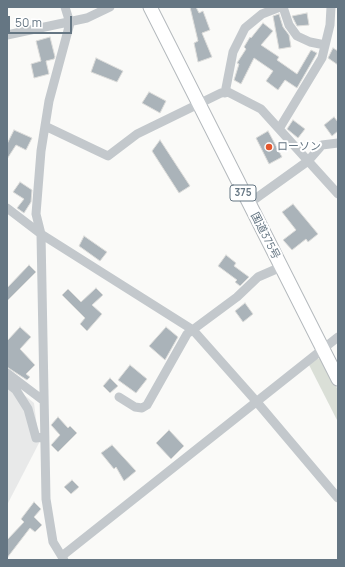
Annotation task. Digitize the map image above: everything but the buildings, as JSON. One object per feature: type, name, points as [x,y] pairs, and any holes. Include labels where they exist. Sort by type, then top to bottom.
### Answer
[{"type":"highway","name":"国道375号","points":[[150,7],[248,204],[338,379]]},
{"type":"street","points":[[65,7],[70,23],[49,101],[41,151],[36,214],[41,234],[46,499],[53,542],[63,558],[256,401],[338,337]]},
{"type":"street","points":[[7,35],[70,23],[87,18],[110,7]]},
{"type":"street","points":[[225,93],[232,52],[245,28],[262,14],[280,7]]},
{"type":"street","points":[[283,7],[289,25],[297,36],[310,42],[325,45]]},
{"type":"street","points":[[279,129],[322,58],[329,27],[331,7]]},
{"type":"street","points":[[329,27],[338,31]]},
{"type":"street","points":[[45,126],[108,156],[137,134],[228,92],[261,109],[338,194]]},
{"type":"street","points":[[248,204],[308,161],[322,145],[338,143]]},
{"type":"street","points":[[7,208],[41,234],[193,330],[256,401],[338,498]]},
{"type":"street","points":[[118,397],[136,407],[142,408],[147,405],[187,334],[238,297],[258,277],[281,267]]},
{"type":"street","points":[[7,373],[44,401]]},
{"type":"street","points":[[7,383],[16,390],[28,409],[36,438],[44,437]]},
{"type":"shaded area","points":[[315,358],[322,359],[338,390],[338,422],[308,363]]},
{"type":"shaded area","points":[[7,381],[34,403],[39,443],[7,505]]},
{"type":"place","name":"ローソン","points":[[269,147]]}]
